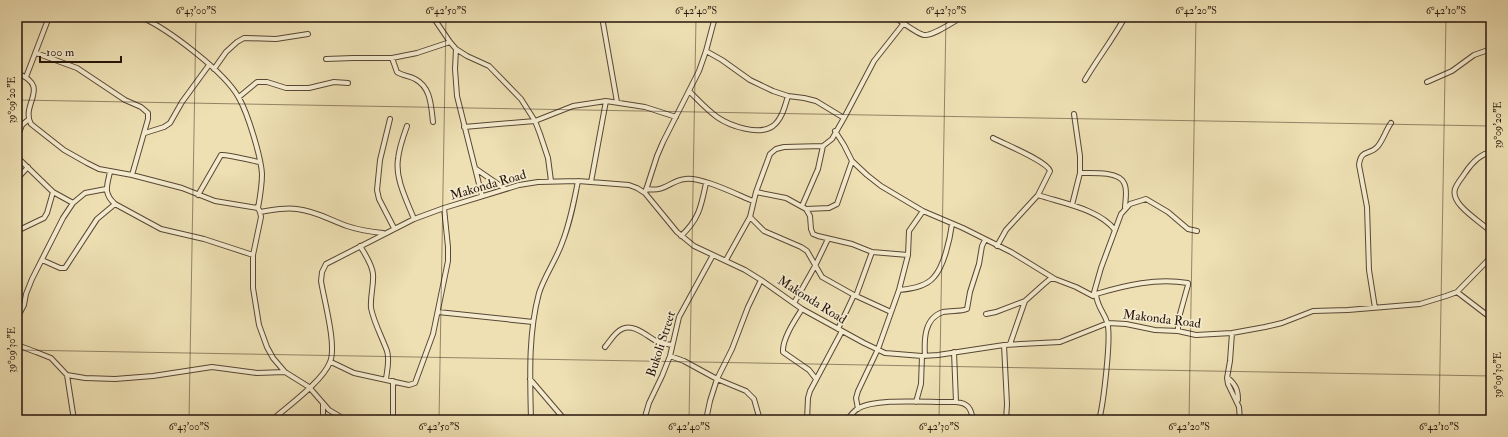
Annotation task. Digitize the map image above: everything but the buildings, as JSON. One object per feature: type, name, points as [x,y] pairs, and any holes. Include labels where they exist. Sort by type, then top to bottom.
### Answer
[{"type":"street","points":[[26,77],[50,17]]},
{"type":"street","points":[[141,17],[148,20],[188,47],[214,69],[239,97],[247,116],[262,174],[258,232],[253,255],[253,288],[259,326],[273,358],[285,372],[309,387],[329,410],[346,420]]},
{"type":"street","points":[[433,17],[456,49],[489,66],[521,99],[535,121],[548,158],[551,181]]},
{"type":"street","points":[[602,17],[616,102]]},
{"type":"street","points":[[715,17],[706,51],[689,91],[657,156],[646,191],[664,188],[684,179],[691,179],[706,183],[753,201]]},
{"type":"street","points":[[894,17],[921,34],[927,35],[962,17]]},
{"type":"street","points":[[1085,80],[1116,34],[1125,17]]},
{"type":"street","points":[[726,260],[750,218],[753,201],[770,154],[776,149],[784,147],[823,146],[832,139],[874,61],[904,23]]},
{"type":"street","points":[[214,69],[226,52],[244,38],[276,39],[308,34]]},
{"type":"street","points":[[326,59],[392,58],[418,53],[450,42]]},
{"type":"street","points":[[456,49],[455,69],[457,96],[482,196]]},
{"type":"street","points":[[1427,82],[1452,71],[1474,55],[1491,49]]},
{"type":"street","points":[[706,51],[722,60],[750,80],[773,91],[788,96],[816,101],[844,118]]},
{"type":"street","points":[[36,54],[77,68],[125,100],[141,107],[148,113],[145,133],[132,176]]},
{"type":"street","points":[[392,58],[397,72],[415,79],[424,85],[427,90],[433,122]]},
{"type":"street","points":[[145,133],[164,127],[170,123],[182,102],[209,65]]},
{"type":"street","points":[[17,73],[26,77],[34,86],[28,119],[22,125],[17,138]]},
{"type":"street","points":[[239,97],[257,82],[267,82],[286,88],[309,88],[334,82],[348,83]]},
{"type":"street","points":[[689,91],[717,117],[748,130],[761,130],[772,127],[784,111],[788,96]]},
{"type":"street","points":[[591,182],[606,101]]},
{"type":"street","points":[[464,127],[535,121],[573,106],[606,101],[645,107],[676,117]]},
{"type":"street","points":[[1072,205],[1080,173],[1080,156],[1074,114]]},
{"type":"street","points":[[28,119],[31,124],[73,155],[99,169],[182,188],[214,201],[259,210],[297,209],[314,212],[346,226],[384,233]]},
{"type":"street","points":[[390,119],[380,160],[376,190],[394,228]]},
{"type":"street","points":[[1374,308],[1368,270],[1367,207],[1359,165],[1360,158],[1364,153],[1373,150],[1378,146],[1390,123]]},
{"type":"street","points":[[407,126],[400,143],[397,161],[399,178],[414,219]]},
{"type":"street","points":[[836,131],[852,161],[881,186],[923,211],[1030,263],[1055,279],[1094,295],[1122,286],[1147,282],[1167,281],[1188,283],[1178,321],[1178,331]]},
{"type":"street","points":[[994,138],[1038,160],[1049,168],[1050,171],[1038,195],[1006,230],[997,246]]},
{"type":"street","points":[[802,206],[818,169],[823,146]]},
{"type":"street","points":[[1491,152],[1484,154],[1473,164],[1461,178],[1455,190],[1456,197],[1461,207],[1491,232]]},
{"type":"street","points":[[17,153],[19,159],[53,192],[73,203]]},
{"type":"street","points":[[198,194],[221,155],[225,154],[244,160],[260,162]]},
{"type":"street","points":[[806,209],[829,208],[837,204],[852,161]]},
{"type":"street","points":[[17,179],[28,167]]},
{"type":"street","points":[[476,169],[505,189]]},
{"type":"street","points":[[110,172],[106,189],[109,198],[115,204],[161,228],[204,239],[253,255]]},
{"type":"street","points":[[1080,173],[1113,175],[1120,178],[1124,182],[1126,188],[1125,208]]},
{"type":"street","points":[[531,420],[530,379],[533,322],[540,291],[566,232],[578,181]]},
{"type":"street","name":"Makonda Road","points":[[330,362],[332,341],[321,281],[322,272],[326,264],[414,219],[444,208],[529,182],[578,181],[629,185],[646,191],[681,236],[694,246],[726,260],[761,280],[802,309],[840,330],[878,350],[893,355],[923,356],[1010,344],[1060,342],[1108,323],[1126,324],[1155,330],[1178,331],[1196,335],[1232,333],[1282,323],[1313,310],[1374,308],[1420,304],[1456,292],[1491,257]]},
{"type":"street","points":[[681,236],[696,219],[701,206],[706,183]]},
{"type":"street","points":[[17,318],[24,306],[28,289],[42,260],[63,218],[73,203],[85,193],[106,189]]},
{"type":"street","points":[[17,231],[44,218],[53,192]]},
{"type":"street","points":[[756,192],[786,198],[802,206],[806,209],[810,216],[813,234],[852,244],[872,252],[908,255]]},
{"type":"street","points":[[1038,195],[1072,205],[1092,213],[1105,220],[1115,230]]},
{"type":"street","points":[[1098,420],[1101,413],[1106,370],[1108,323],[1094,295],[1118,221],[1125,208],[1130,204],[1146,199],[1168,212],[1188,229],[1197,231]]},
{"type":"street","points":[[42,260],[60,268],[65,268],[98,218],[115,204]]},
{"type":"street","points":[[272,420],[325,371],[330,362],[354,373],[409,385],[416,381],[433,334],[448,261],[444,208]]},
{"type":"street","points":[[858,409],[856,398],[858,391],[878,350],[899,290],[908,255],[909,231],[923,211]]},
{"type":"street","points":[[750,218],[764,231],[807,251],[822,276],[855,296],[892,312]]},
{"type":"street","points":[[899,290],[917,287],[934,278],[949,242],[952,224]]},
{"type":"street","points":[[794,303],[828,239]]},
{"type":"street","points":[[916,402],[921,384],[924,340],[927,327],[936,316],[942,312],[968,309],[970,292],[979,264],[982,246],[985,240]]},
{"type":"street","points":[[360,246],[370,262],[373,272],[371,309],[379,334],[387,352],[388,366],[386,379]]},
{"type":"street","points":[[807,420],[808,398],[855,296],[872,252]]},
{"type":"street","name":"Bukoli Street","points":[[644,420],[649,403],[670,356],[679,317],[713,255]]},
{"type":"street","points":[[986,314],[996,312],[1025,301],[1050,279],[1055,279]]},
{"type":"street","points":[[706,420],[710,401],[718,379],[761,280]]},
{"type":"street","points":[[1456,292],[1491,318]]},
{"type":"street","points":[[1010,344],[1025,301]]},
{"type":"street","points":[[802,309],[787,335],[782,349],[783,352],[809,370],[816,379]]},
{"type":"street","points":[[438,312],[533,322]]},
{"type":"street","points":[[606,347],[621,329],[626,327],[638,330],[658,342],[672,345]]},
{"type":"street","points":[[1232,333],[1228,378],[1236,386],[1238,392],[1240,420]]},
{"type":"street","points":[[17,345],[51,358],[67,375],[74,420]]},
{"type":"street","points":[[1004,345],[1007,404],[1006,420]]},
{"type":"street","points":[[954,352],[956,402]]},
{"type":"street","points":[[670,356],[746,391],[754,398],[760,420]]},
{"type":"street","points":[[67,375],[85,378],[115,379],[165,375],[212,367],[257,373],[285,372]]},
{"type":"street","points":[[530,379],[565,420]]},
{"type":"street","points":[[393,381],[393,420]]},
{"type":"street","points":[[847,420],[850,415],[863,406],[888,402],[956,402],[965,404],[969,407],[973,420]]},
{"type":"street","points":[[323,404],[323,420]]}]
